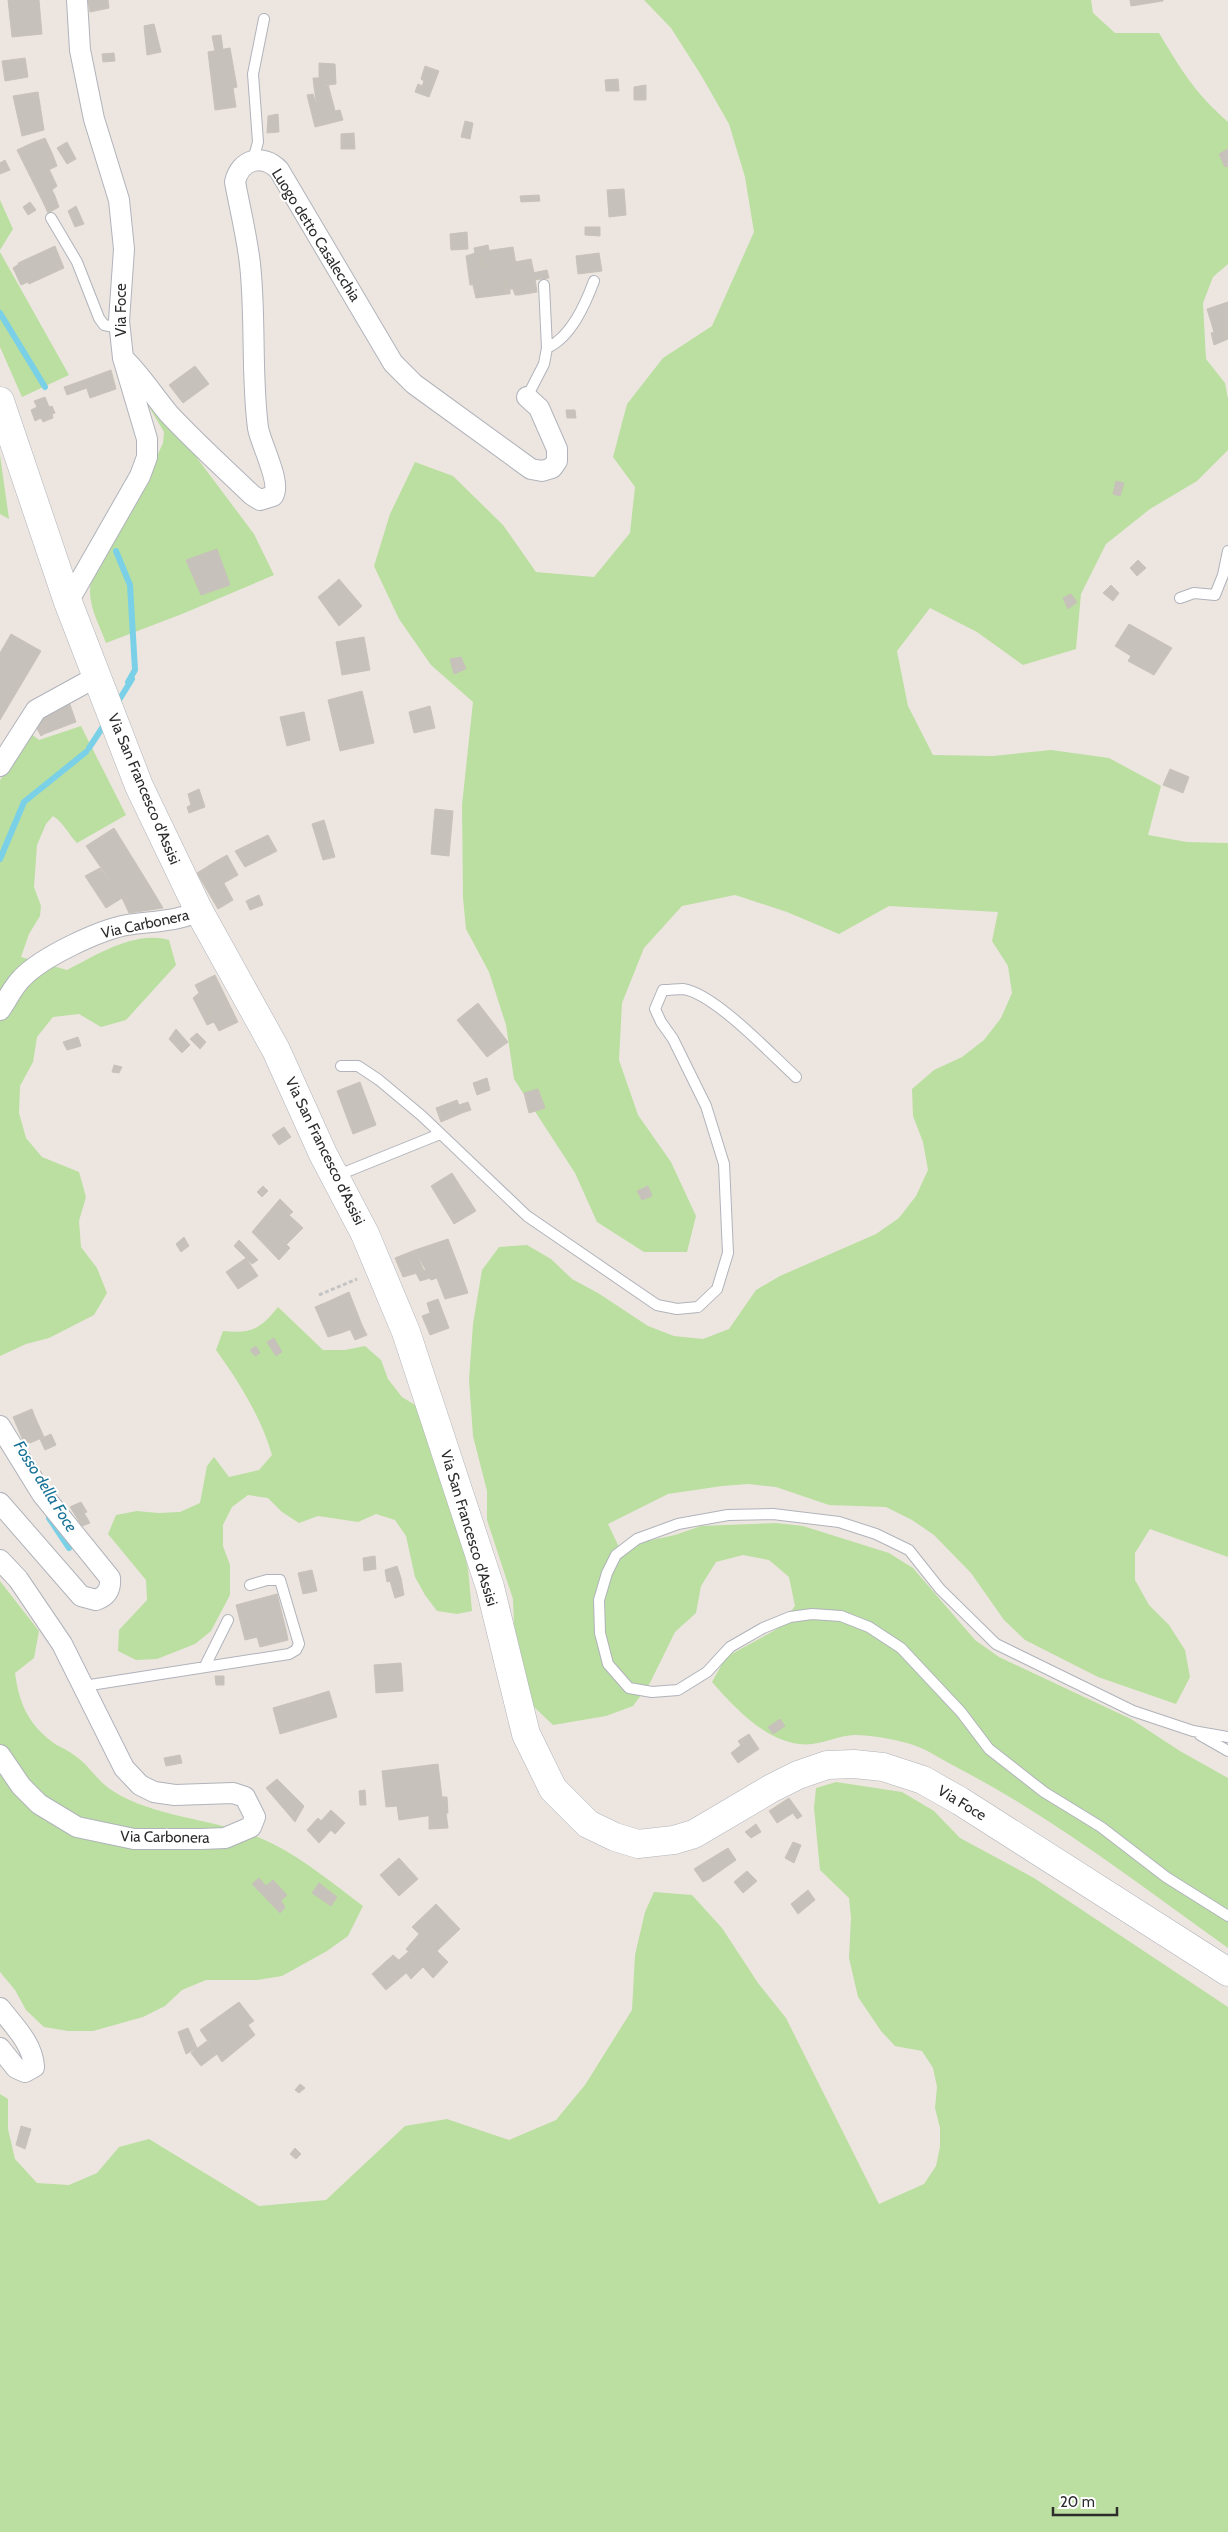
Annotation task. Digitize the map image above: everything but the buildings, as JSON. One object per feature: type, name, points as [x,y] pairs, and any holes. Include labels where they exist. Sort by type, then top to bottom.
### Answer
[{"type":"main road","name":"Via San Francesco d'Assisi","points":[[0,401],[68,602],[98,676],[138,786],[199,911],[276,1050],[323,1154],[336,1176],[381,1269],[406,1332],[490,1587],[526,1734],[538,1762],[553,1789],[588,1824],[615,1837],[638,1844],[674,1840]]},
{"type":"main road","name":"Via Foce","points":[[674,1840],[694,1834],[798,1775],[827,1765],[854,1764],[883,1767],[923,1780],[960,1801],[1228,1972]]},
{"type":"street","name":"Via Foce","points":[[68,602],[140,476],[147,457],[146,439],[123,358],[120,328],[124,249],[119,200],[94,119],[80,50],[77,0]]},
{"type":"street","name":"Luogo detto Casalecchia","points":[[123,358],[138,372],[167,411],[192,439],[252,495],[260,500],[273,496],[277,483],[263,449],[258,430],[250,264],[234,182],[240,168],[253,160],[268,161],[280,170],[393,363],[414,384],[531,469],[542,471],[552,468],[557,461],[557,449],[539,408],[527,398]]},
{"type":"street","points":[[0,766],[36,710],[98,676]]},
{"type":"street","name":"Via Carbonera","points":[[0,1010],[22,978],[63,950],[103,931],[126,925],[183,918],[199,911]]},
{"type":"street","points":[[0,1426],[42,1494],[110,1578],[110,1589],[107,1593],[96,1600],[81,1596],[0,1503]]},
{"type":"street","name":"Via Carbonera","points":[[0,1560],[18,1579],[62,1644],[124,1768],[140,1785],[154,1792],[175,1795],[233,1793],[245,1797],[255,1817],[251,1826],[225,1838],[134,1839],[78,1827],[40,1804],[21,1786],[0,1755]]},
{"type":"street","points":[[0,2008],[23,2038],[33,2055],[34,2068],[25,2072],[16,2068],[0,2048]]},
{"type":"lane","points":[[253,160],[258,142],[253,74],[264,20]]},
{"type":"lane","points":[[50,218],[77,262],[99,318],[104,325],[120,328]]},
{"type":"lane","points":[[547,348],[559,343],[585,303],[594,281]]},
{"type":"lane","points":[[527,398],[544,364],[547,348],[544,285]]},
{"type":"lane","points":[[1180,598],[1194,593],[1215,595],[1223,575],[1228,551]]},
{"type":"lane","points":[[340,1066],[358,1066],[378,1080],[440,1134],[527,1216],[657,1305],[677,1309],[698,1307],[717,1289],[728,1254],[724,1164],[706,1106],[673,1039],[661,1022],[655,1009],[663,990],[684,989],[702,997],[735,1020],[796,1077]]},
{"type":"lane","points":[[336,1176],[440,1134]]},
{"type":"lane","points":[[1228,1737],[1193,1731],[1133,1710],[996,1644],[940,1589],[909,1550],[876,1534],[839,1522],[773,1514],[728,1515],[678,1524],[637,1539],[616,1555],[607,1574],[599,1600],[600,1633],[608,1664],[629,1688],[652,1692],[678,1690],[707,1672],[730,1647],[763,1628],[790,1617],[812,1614],[841,1616],[869,1627],[901,1648],[961,1712],[989,1749],[1044,1792],[1102,1826],[1166,1877],[1228,1916]]},
{"type":"lane","points":[[84,1686],[289,1654],[296,1650],[299,1644],[280,1580],[267,1580],[250,1584]]},
{"type":"lane","points":[[204,1666],[228,1620]]},
{"type":"lane","points":[[1193,1731],[1228,1751]]},
{"type":"path","points":[[320,1296],[365,1276]]},
{"type":"green space","points":[[644,0],[1091,0],[1093,13],[1115,33],[1159,33],[1189,80],[1206,101],[1228,122],[1228,264],[1213,277],[1203,303],[1206,359],[1225,383],[1228,399],[1228,450],[1197,481],[1150,509],[1106,544],[1081,594],[1076,649],[1023,665],[977,632],[930,608],[897,651],[908,706],[933,755],[993,756],[1051,750],[1109,758],[1161,786],[1148,835],[1187,842],[1228,843],[1228,1557],[1150,1529],[1135,1553],[1135,1580],[1149,1605],[1169,1625],[1185,1650],[1190,1677],[1176,1704],[1098,1677],[1025,1640],[1004,1620],[971,1573],[934,1535],[912,1520],[886,1507],[829,1505],[776,1487],[748,1484],[668,1494],[608,1524],[619,1547],[675,1535],[701,1526],[776,1523],[803,1526],[889,1553],[913,1568],[975,1640],[999,1657],[1131,1719],[1180,1751],[1228,1778],[1228,1948],[1063,1831],[994,1788],[926,1751],[901,1742],[861,1735],[814,1744],[799,1744],[773,1736],[740,1712],[712,1682],[726,1657],[777,1629],[795,1606],[789,1577],[769,1560],[743,1555],[716,1562],[701,1586],[696,1613],[675,1632],[650,1683],[633,1706],[606,1716],[553,1725],[533,1706],[514,1625],[513,1599],[487,1520],[487,1491],[473,1436],[469,1380],[473,1324],[482,1270],[499,1247],[527,1245],[551,1259],[572,1279],[598,1293],[648,1326],[674,1336],[703,1339],[729,1329],[756,1290],[780,1276],[876,1234],[899,1218],[916,1196],[928,1170],[923,1142],[913,1116],[912,1089],[934,1070],[962,1057],[984,1040],[1001,1018],[1012,993],[1008,966],[992,941],[998,912],[889,906],[839,934],[787,912],[735,895],[682,906],[644,948],[622,1003],[619,1060],[638,1115],[671,1162],[696,1216],[687,1252],[644,1252],[597,1222],[575,1173],[514,1079],[506,1025],[489,972],[466,929],[463,898],[462,805],[473,702],[431,665],[399,619],[374,566],[390,514],[415,462],[453,476],[503,525],[536,572],[594,577],[630,533],[635,487],[613,457],[627,404],[663,358],[712,326],[754,232],[745,177],[729,124],[671,28]]},
{"type":"green space","points":[[0,200],[13,229],[0,250]]},
{"type":"green space","points":[[0,252],[69,375],[22,397],[0,347]]},
{"type":"green space","points":[[146,390],[254,534],[274,575],[182,614],[106,643],[91,603],[90,586],[92,578],[130,515],[163,443],[164,432],[142,395]]},
{"type":"green space","points":[[0,455],[9,519],[0,514]]},
{"type":"green space","points":[[81,726],[126,815],[77,843],[53,816],[46,824],[37,845],[34,887],[41,906],[40,916],[29,934],[21,957],[67,970],[103,951],[129,941],[156,938],[169,940],[176,965],[126,1020],[101,1027],[79,1014],[53,1017],[37,1037],[33,1062],[20,1086],[19,1113],[26,1138],[42,1157],[79,1172],[86,1197],[79,1221],[81,1247],[97,1268],[107,1293],[94,1315],[49,1338],[26,1344],[0,1356],[0,781],[7,764],[29,732],[39,740]]},
{"type":"green space","points":[[278,1307],[323,1350],[345,1350],[365,1346],[381,1360],[388,1379],[402,1397],[420,1408],[448,1483],[468,1569],[472,1611],[457,1614],[437,1611],[415,1577],[406,1536],[395,1520],[376,1514],[358,1522],[318,1516],[299,1523],[282,1512],[268,1498],[248,1495],[232,1507],[223,1525],[223,1546],[230,1565],[230,1595],[211,1631],[195,1644],[157,1659],[136,1660],[118,1651],[119,1630],[147,1600],[146,1580],[108,1534],[116,1515],[137,1511],[158,1513],[180,1512],[200,1503],[207,1466],[214,1457],[229,1477],[259,1470],[272,1455],[262,1427],[248,1400],[216,1350],[223,1331],[241,1332],[255,1328],[266,1320]]},
{"type":"green space","points":[[0,1581],[39,1631],[34,1658],[15,1673],[19,1693],[26,1711],[30,1719],[43,1734],[79,1759],[113,1791],[131,1801],[172,1814],[236,1829],[256,1836],[298,1858],[363,1906],[348,1936],[327,1951],[282,1976],[257,1980],[206,1980],[182,1990],[165,2006],[143,2017],[93,2031],[68,2031],[44,2027],[26,2010],[15,1990],[0,1972]]},
{"type":"green space","points":[[836,1782],[902,1792],[934,1811],[960,1838],[1034,1878],[1228,2007],[1228,2532],[0,2532],[0,2094],[8,2099],[8,2129],[15,2159],[37,2183],[69,2185],[97,2173],[119,2147],[149,2139],[259,2206],[326,2200],[405,2126],[447,2119],[509,2140],[556,2120],[585,2085],[632,2010],[635,1955],[645,1912],[654,1892],[692,1895],[722,1928],[758,1983],[786,2018],[879,2204],[924,2184],[936,2166],[940,2147],[940,2128],[935,2108],[937,2087],[933,2068],[922,2051],[895,2046],[881,2031],[858,1997],[849,1958],[851,1918],[849,1898],[820,1870],[814,1808],[816,1788]]},
{"type":"waterway","name":"Fosso della Foce","points":[[0,313],[45,387]]},
{"type":"waterway","name":"Fosso della Foce","points":[[116,551],[130,585],[135,670],[128,682]]},
{"type":"waterway","name":"Fosso della Foce","points":[[116,705],[132,679]]},
{"type":"waterway","name":"Fosso della Foce","points":[[89,748],[106,722]]},
{"type":"waterway","name":"Fosso della Foce","points":[[0,859],[24,802],[86,752]]},
{"type":"waterway","name":"Fosso della Foce","points":[[49,1518],[69,1548]]}]
